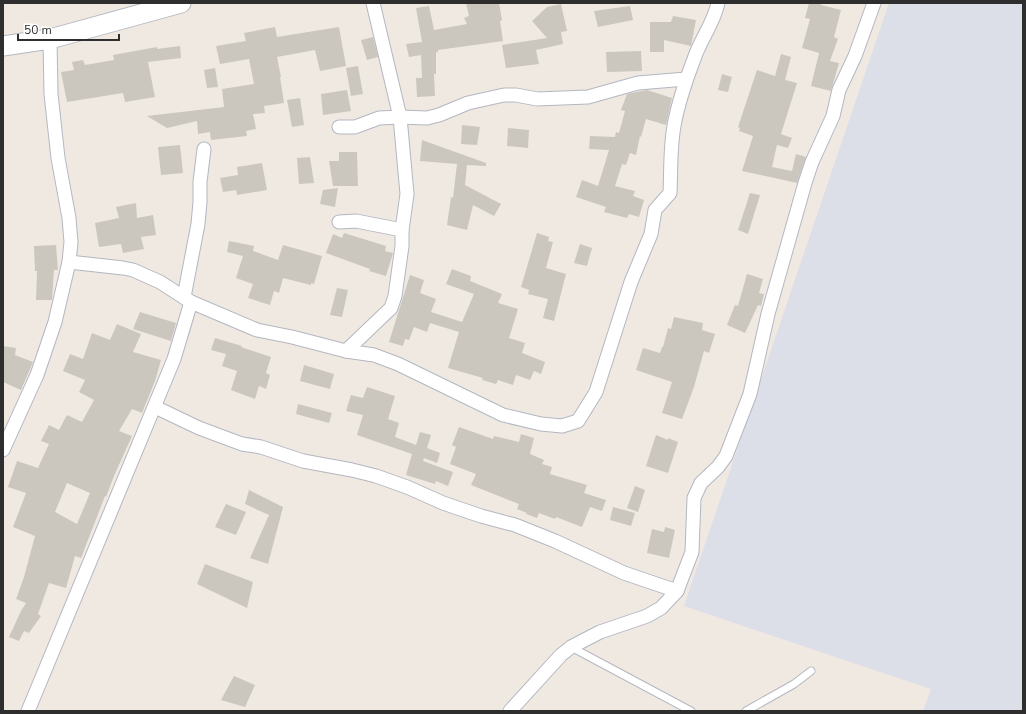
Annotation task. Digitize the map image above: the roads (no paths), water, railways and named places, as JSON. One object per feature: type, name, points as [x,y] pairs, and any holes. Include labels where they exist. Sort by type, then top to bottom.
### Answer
[{"type":"main road","points":[[3,46],[50,39],[181,3]]},
{"type":"street","points":[[346,351],[391,308],[395,296],[407,194],[400,117],[373,3]]},
{"type":"street","points":[[70,262],[133,270],[160,282],[187,300],[257,330],[292,336],[346,351],[374,355],[398,364],[503,415],[541,424],[562,426],[578,421],[596,392],[630,282],[651,234],[655,210],[670,193],[670,164],[674,127],[686,79],[698,47],[710,25],[718,3]]},
{"type":"street","points":[[510,711],[561,655],[571,647],[600,632],[647,616],[661,608],[677,591],[692,552],[694,498],[701,483],[718,467],[726,456],[750,394],[768,314],[805,183],[812,162],[833,116],[840,90],[862,38],[874,3]]},
{"type":"street","points":[[4,447],[37,375],[55,322],[70,262],[72,242],[58,158],[51,94],[50,39]]},
{"type":"street","points":[[339,128],[355,127],[379,118],[427,118],[440,115],[468,103],[504,95],[516,95],[537,99],[588,97],[618,87],[638,83],[686,79]]},
{"type":"street","points":[[28,711],[42,681],[174,359],[187,300],[198,224],[200,182],[204,149]]},
{"type":"street","points":[[339,222],[356,221],[402,230]]},
{"type":"street","points":[[155,407],[198,428],[242,444],[261,447],[303,461],[376,476],[407,487],[443,503],[481,516],[515,525],[555,541],[624,573],[677,591]]},
{"type":"lane","points":[[571,647],[691,711]]},
{"type":"lane","points":[[746,711],[794,684],[811,670]]}]
